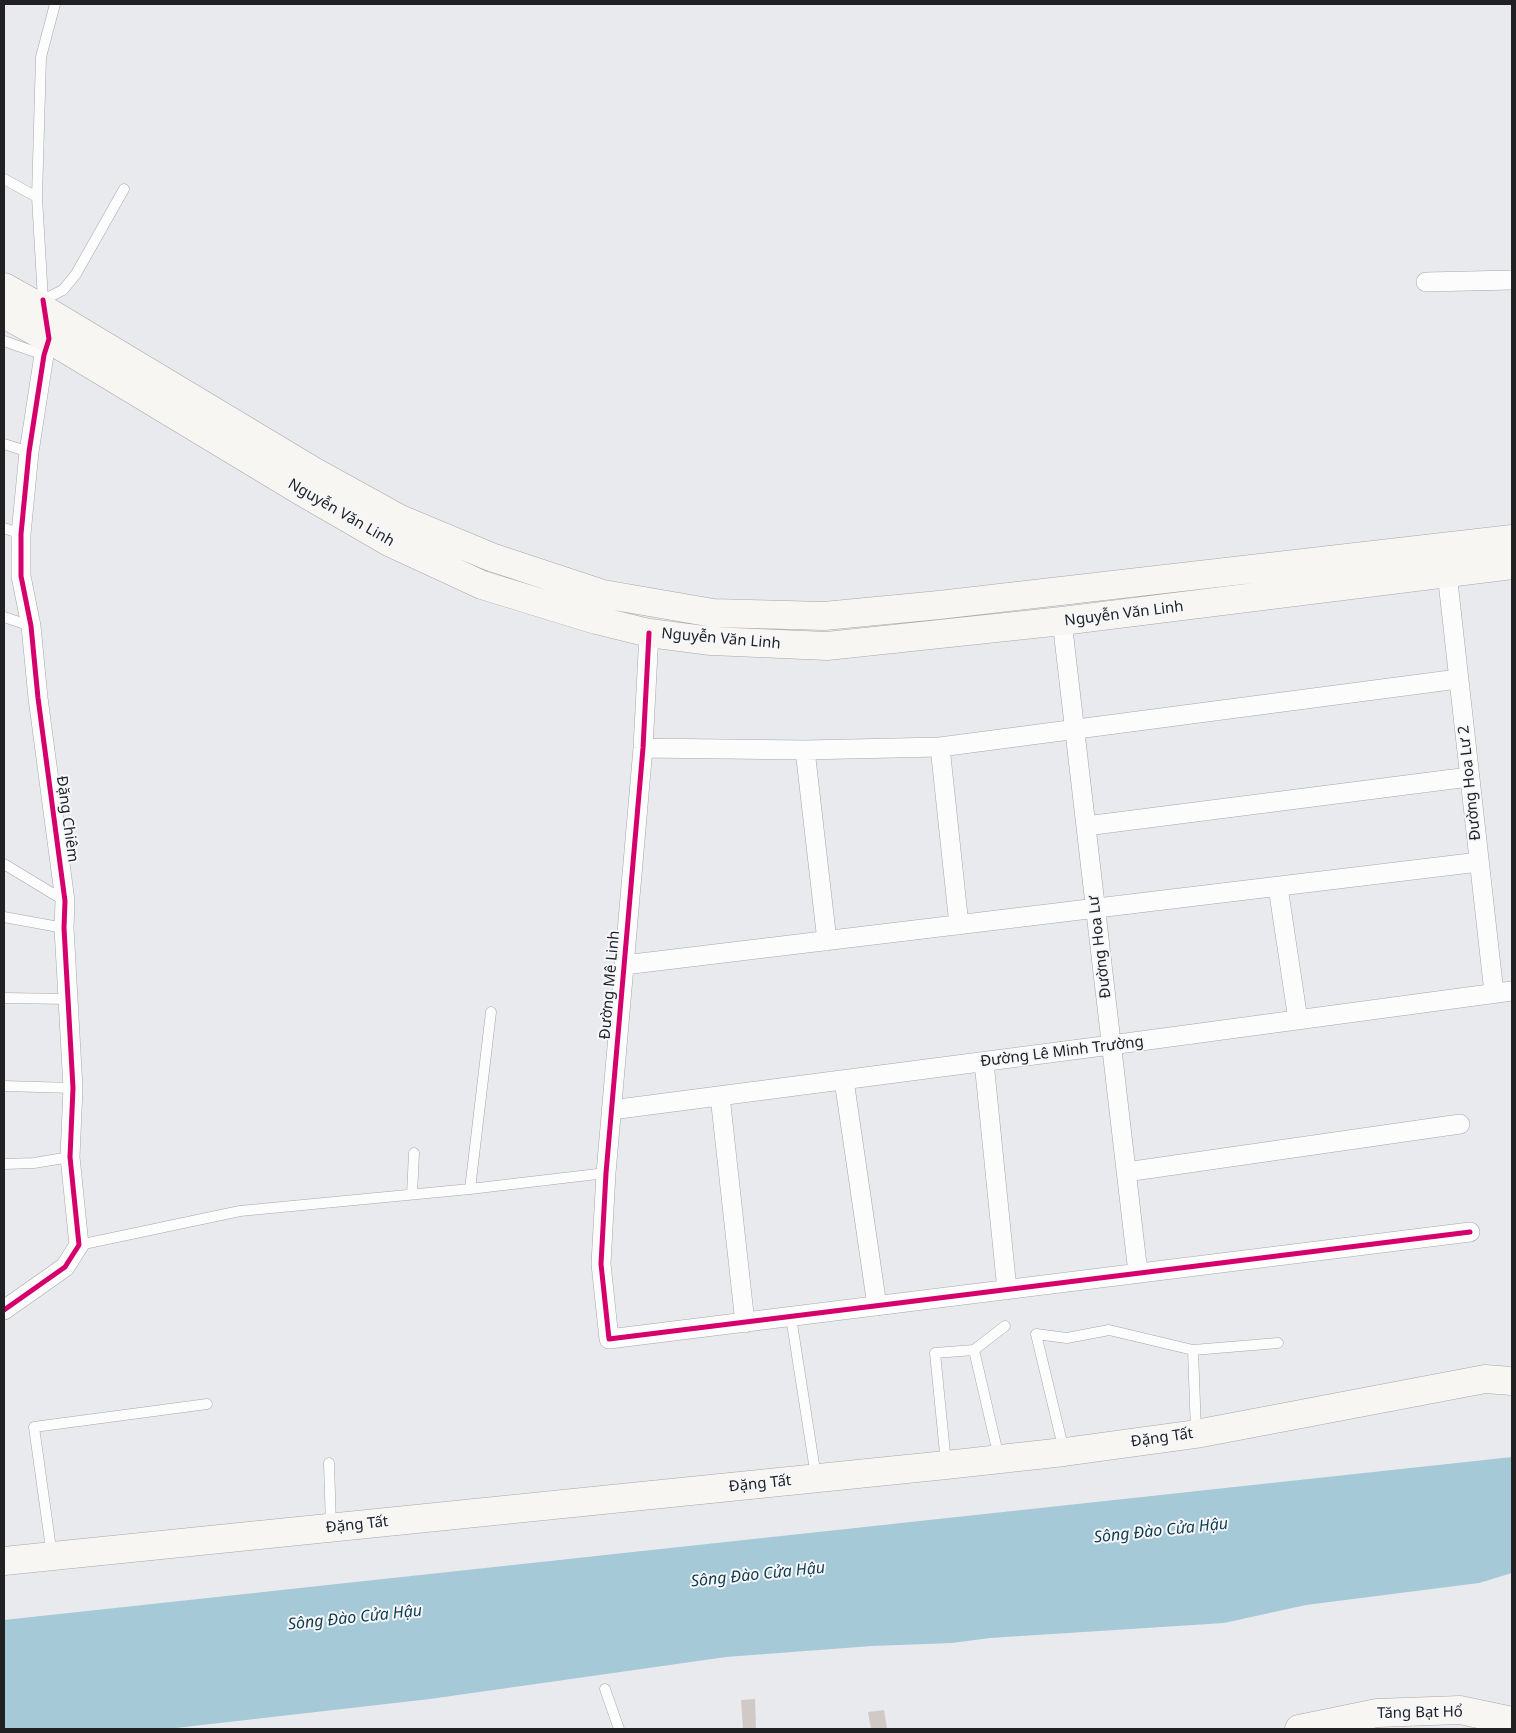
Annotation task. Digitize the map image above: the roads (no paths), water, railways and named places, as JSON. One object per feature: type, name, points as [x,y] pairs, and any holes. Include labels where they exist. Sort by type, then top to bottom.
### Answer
[{"type":"main road","name":"Nguyễn Văn Linh","points":[[4,288],[44,305],[314,472],[400,518],[491,558],[603,594],[713,613],[824,616],[990,600],[1512,539]]},
{"type":"main road","name":"Nguyễn Văn Linh","points":[[4,314],[46,347],[389,542],[482,585],[596,620],[649,633],[711,642],[827,646],[1062,621],[1512,565]]},
{"type":"main road","points":[[482,585],[491,558]]},
{"type":"main road","points":[[990,600],[993,629]]},
{"type":"main road","name":"Đặng Tất","points":[[4,1561],[1064,1452],[1196,1434],[1485,1378],[1512,1381]]},
{"type":"main road","name":"Tăng Bạt Hổ","points":[[1299,1729],[1377,1713],[1460,1710],[1512,1721]]},
{"type":"street","points":[[1426,282],[1512,280]]},
{"type":"street","name":"Đặng Chiêm","points":[[44,305],[46,347],[29,452],[12,531],[31,626],[38,698],[65,901],[64,928],[73,1088],[70,1156],[79,1245]]},
{"type":"street","name":"Đường Hoa Lư 2","points":[[1447,573],[1479,862],[1503,992]]},
{"type":"street","name":"Đường Hoa Lư","points":[[1062,621],[1138,1273]]},
{"type":"street","name":"Đường Mê Linh","points":[[649,633],[643,748],[606,1172],[601,1264],[609,1339],[745,1322]]},
{"type":"street","points":[[643,748],[805,750],[940,747],[1075,731],[1458,679]]},
{"type":"street","points":[[940,747],[959,925]]},
{"type":"street","points":[[805,750],[827,941]]},
{"type":"street","points":[[1086,826],[1469,777]]},
{"type":"street","points":[[624,965],[1479,862]]},
{"type":"street","points":[[1278,886],[1298,1020]]},
{"type":"street","name":"Đường Lê Minh Trường","points":[[612,1110],[1111,1046],[1503,992]]},
{"type":"street","points":[[984,1062],[1007,1290]]},
{"type":"street","points":[[844,1080],[877,1306]]},
{"type":"street","points":[[720,1096],[745,1322],[1470,1232]]},
{"type":"street","points":[[1126,1172],[1460,1124]]},
{"type":"street","points":[[4,1310],[65,1267],[79,1245]]},
{"type":"lane","points":[[44,305],[37,197],[41,57],[55,4]]},
{"type":"lane","points":[[4,179],[37,197]]},
{"type":"lane","points":[[44,305],[73,278],[124,189]]},
{"type":"lane","points":[[4,341],[46,347]]},
{"type":"lane","points":[[4,444],[29,452]]},
{"type":"lane","points":[[4,617],[31,626]]},
{"type":"lane","points":[[4,864],[65,901]]},
{"type":"lane","points":[[4,917],[64,928]]},
{"type":"lane","points":[[4,998],[69,999]]},
{"type":"lane","points":[[470,1189],[491,1012]]},
{"type":"lane","points":[[4,1086],[73,1088]]},
{"type":"lane","points":[[412,1194],[414,1153]]},
{"type":"lane","points":[[4,1164],[34,1163],[70,1156]]},
{"type":"lane","points":[[79,1245],[240,1211],[470,1189],[606,1172]]},
{"type":"lane","points":[[791,1317],[816,1478]]},
{"type":"lane","points":[[946,1465],[935,1353],[974,1350],[1005,1326]]},
{"type":"lane","points":[[1064,1452],[1036,1334],[1067,1338],[1109,1330],[1193,1350],[1278,1343]]},
{"type":"lane","points":[[974,1350],[999,1458]]},
{"type":"lane","points":[[1193,1350],[1196,1434]]},
{"type":"lane","points":[[52,1557],[34,1427],[207,1404]]},
{"type":"lane","points":[[329,1463],[331,1528]]},
{"type":"lane","points":[[605,1689],[619,1729]]},
{"type":"water","name":"Sông Đào Cửa Hậu","points":[[1512,1457],[1512,1573],[1479,1583],[1306,1605],[1224,1623],[726,1657],[430,1699],[167,1729],[4,1729],[4,1620]]}]
